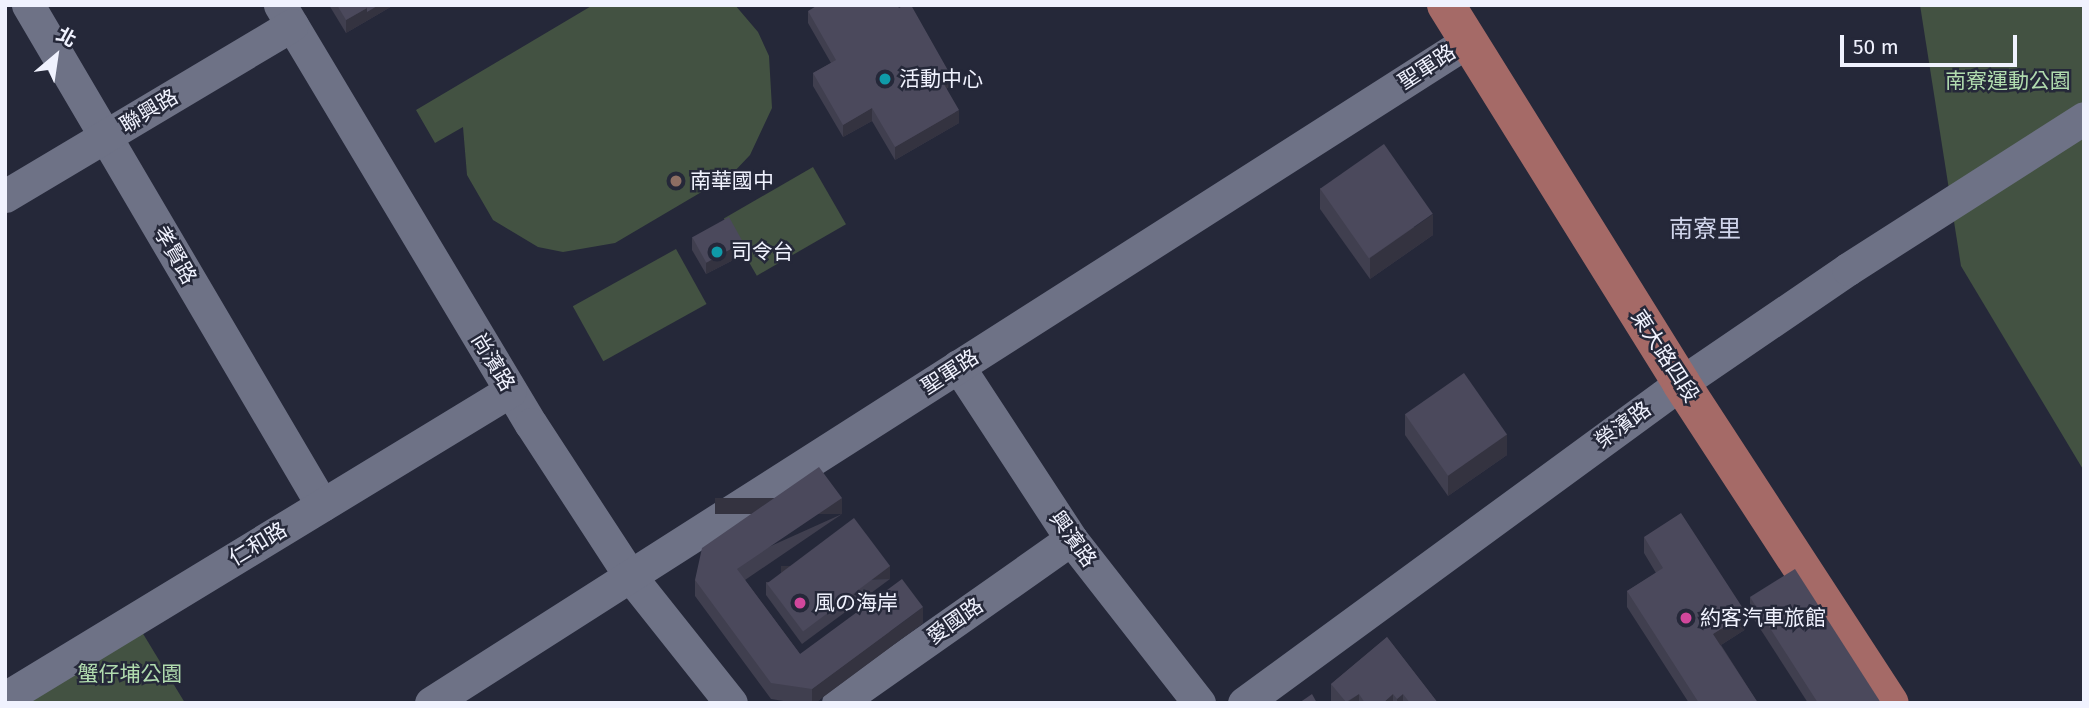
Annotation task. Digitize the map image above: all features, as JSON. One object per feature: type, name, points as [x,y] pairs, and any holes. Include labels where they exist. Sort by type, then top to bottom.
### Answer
[{"type":"main road","name":"東大路四段","points":[[1446,5],[1681,383],[1890,703]]},
{"type":"street","name":"孝賢路","points":[[28,5],[322,505]]},
{"type":"street","name":"聯興路","points":[[5,196],[105,136],[286,15]]},
{"type":"street","name":"尚濱路","points":[[286,15],[510,391],[630,576],[731,703]]},
{"type":"street","name":"聖軍路","points":[[431,703],[1468,41]]},
{"type":"street","name":"榮濱路","points":[[1244,703],[1681,383],[2084,118]]},
{"type":"street","name":"興濱路","points":[[958,366],[1071,540],[1199,703]]},
{"type":"street","name":"仁和路","points":[[5,698],[510,391]]},
{"type":"street","name":"愛國路","points":[[838,703],[1071,540]]},
{"type":"green space","points":[[593,5],[735,5],[758,32],[769,56],[772,108],[750,155],[732,174],[615,243],[563,252],[538,247],[493,220],[467,175],[463,127],[435,143],[416,110]]},
{"type":"green space","name":"南寮運動公園","points":[[1920,5],[2084,5],[2084,471],[1961,266]]},
{"type":"green space","points":[[813,167],[846,224],[757,276],[724,218]]},
{"type":"green space","points":[[676,249],[707,304],[603,361],[573,306]]},
{"type":"green space","name":"蟹仔埔公園","points":[[142,632],[185,703],[33,703],[30,699]]},
{"type":"building","points":[[337,5],[366,5],[367,8],[346,20]]},
{"type":"building","points":[[366,5],[379,5],[367,12]]},
{"type":"building","name":"活動中心","points":[[818,5],[897,5],[899,8],[911,5],[950,74],[941,79],[959,110],[895,147],[872,108],[843,125],[813,73],[836,60],[808,11]]},
{"type":"building","points":[[1384,144],[1433,214],[1369,258],[1320,189]]},
{"type":"building","points":[[729,217],[743,242],[706,263],[692,237]]},
{"type":"building","points":[[1464,373],[1507,434],[1448,476],[1405,414]]},
{"type":"building","points":[[819,467],[842,498],[737,569],[800,654],[902,579],[923,607],[812,689],[771,683],[695,580],[702,548]]},
{"type":"building","name":"約客汽車旅館","points":[[1681,513],[1746,613],[1713,634],[1758,703],[1699,703],[1627,591],[1663,568],[1644,537]]},
{"type":"building","points":[[854,518],[890,566],[803,632],[767,584]]},
{"type":"building","name":"約客汽車旅館","points":[[1795,569],[1881,703],[1818,703],[1750,597]]},
{"type":"building","points":[[1387,637],[1438,703],[1410,703],[1403,694],[1397,699],[1393,694],[1383,703],[1365,703],[1359,694],[1346,702],[1331,684]]},
{"type":"building","points":[[1312,694],[1317,703],[1299,703]]},
{"type":"place","name":"活動中心","points":[[885,79]]},
{"type":"place","name":"南華國中","points":[[676,181]]},
{"type":"place","name":"司令台","points":[[717,252]]},
{"type":"place","name":"風の海岸","points":[[800,603]]},
{"type":"place","name":"約客汽車旅館","points":[[1686,618]]},
{"type":"district","name":"南寮里","points":[[1705,230]]}]
